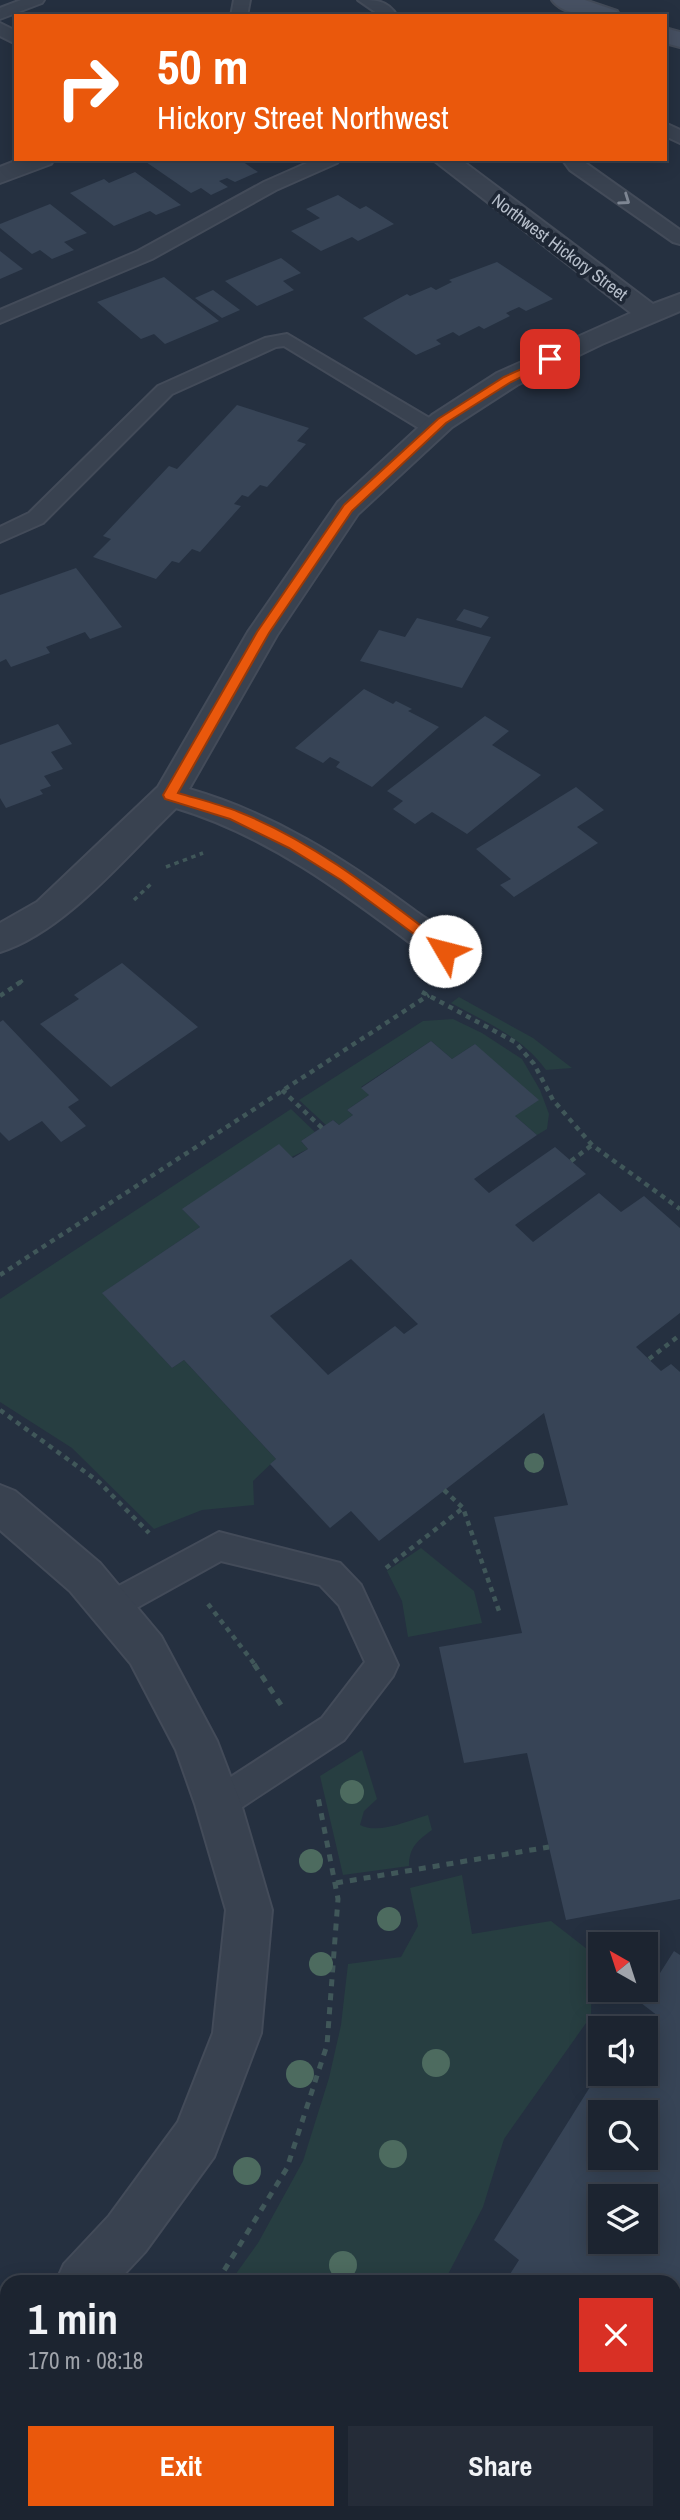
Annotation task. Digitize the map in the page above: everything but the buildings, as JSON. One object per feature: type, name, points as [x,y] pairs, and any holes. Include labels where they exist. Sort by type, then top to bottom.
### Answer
[{"type":"main road","points":[[563,0],[603,14]]},
{"type":"street","points":[[0,176],[37,161]]},
{"type":"street","name":"Northwest Hickory Street","points":[[447,161],[650,314],[680,302]]},
{"type":"street","points":[[0,939],[49,911],[170,795],[263,632],[348,508],[434,429],[508,379],[650,314]]},
{"type":"street","points":[[170,795],[234,816],[293,845],[345,876],[445,951]]},
{"type":"street","points":[[0,1504],[85,1577],[146,1650],[195,1741],[218,1804],[249,1910],[237,2033],[196,2139],[127,2234],[89,2275]]},
{"type":"lane","points":[[0,14],[36,0]]},
{"type":"lane","points":[[366,0],[384,9],[388,14]]},
{"type":"lane","points":[[0,317],[145,255],[271,186],[327,161]]},
{"type":"lane","points":[[572,161],[680,238]]},
{"type":"lane","points":[[0,535],[36,518],[166,390],[272,342],[287,340],[434,429]]},
{"type":"lane","points":[[111,1606],[219,1546],[329,1573],[350,1595],[382,1665],[333,1729],[218,1804]]},
{"type":"path","points":[[131,903],[167,866],[208,851]]},
{"type":"path","points":[[0,996],[32,975]]},
{"type":"path","points":[[419,989],[427,996],[514,1042],[534,1064],[553,1100],[592,1145],[680,1209]]},
{"type":"path","points":[[0,1275],[427,996]]},
{"type":"path","points":[[282,1090],[322,1128]]},
{"type":"path","points":[[570,1161],[592,1145]]},
{"type":"path","points":[[649,1359],[680,1335]]},
{"type":"path","points":[[444,1490],[463,1508],[499,1611]]},
{"type":"path","points":[[350,1595],[463,1508]]},
{"type":"path","points":[[336,1884],[549,1847]]},
{"type":"green space","points":[[459,997],[533,1038],[572,1068],[546,1070],[537,1058],[515,1039],[451,1003]]},
{"type":"green space","points":[[453,1019],[482,1033],[522,1059],[540,1090],[549,1114],[547,1129],[537,1135],[515,1116],[475,1044],[452,1059],[431,1041],[361,1087],[369,1095],[347,1110],[353,1115],[339,1125],[333,1120],[326,1125],[299,1100],[423,1021]]},
{"type":"green space","points":[[291,1109],[315,1132],[301,1141],[308,1149],[183,1210],[200,1227],[103,1293],[172,1368],[184,1360],[276,1459],[253,1481],[254,1505],[202,1510],[154,1529],[72,1448],[0,1402],[0,1299]]},
{"type":"green space","points":[[421,1548],[474,1591],[482,1623],[408,1637],[402,1601],[387,1571]]},
{"type":"green space","points":[[362,1750],[377,1799],[364,1811],[360,1825],[385,1828],[428,1815],[432,1830],[415,1845],[409,1866],[343,1875],[320,1776]]},
{"type":"green space","points":[[462,1875],[472,1934],[551,1921],[588,1950],[588,2002],[591,2002],[591,2016],[588,2016],[588,2020],[504,2139],[483,2207],[448,2275],[235,2275],[258,2243],[303,2161],[329,2078],[341,2025],[348,1964],[401,1957],[418,1926],[410,1888]]},
{"type":"route","points":[[445,951],[345,876],[293,845],[234,816],[170,795],[263,632],[348,508],[442,421],[508,379],[550,359]]}]
